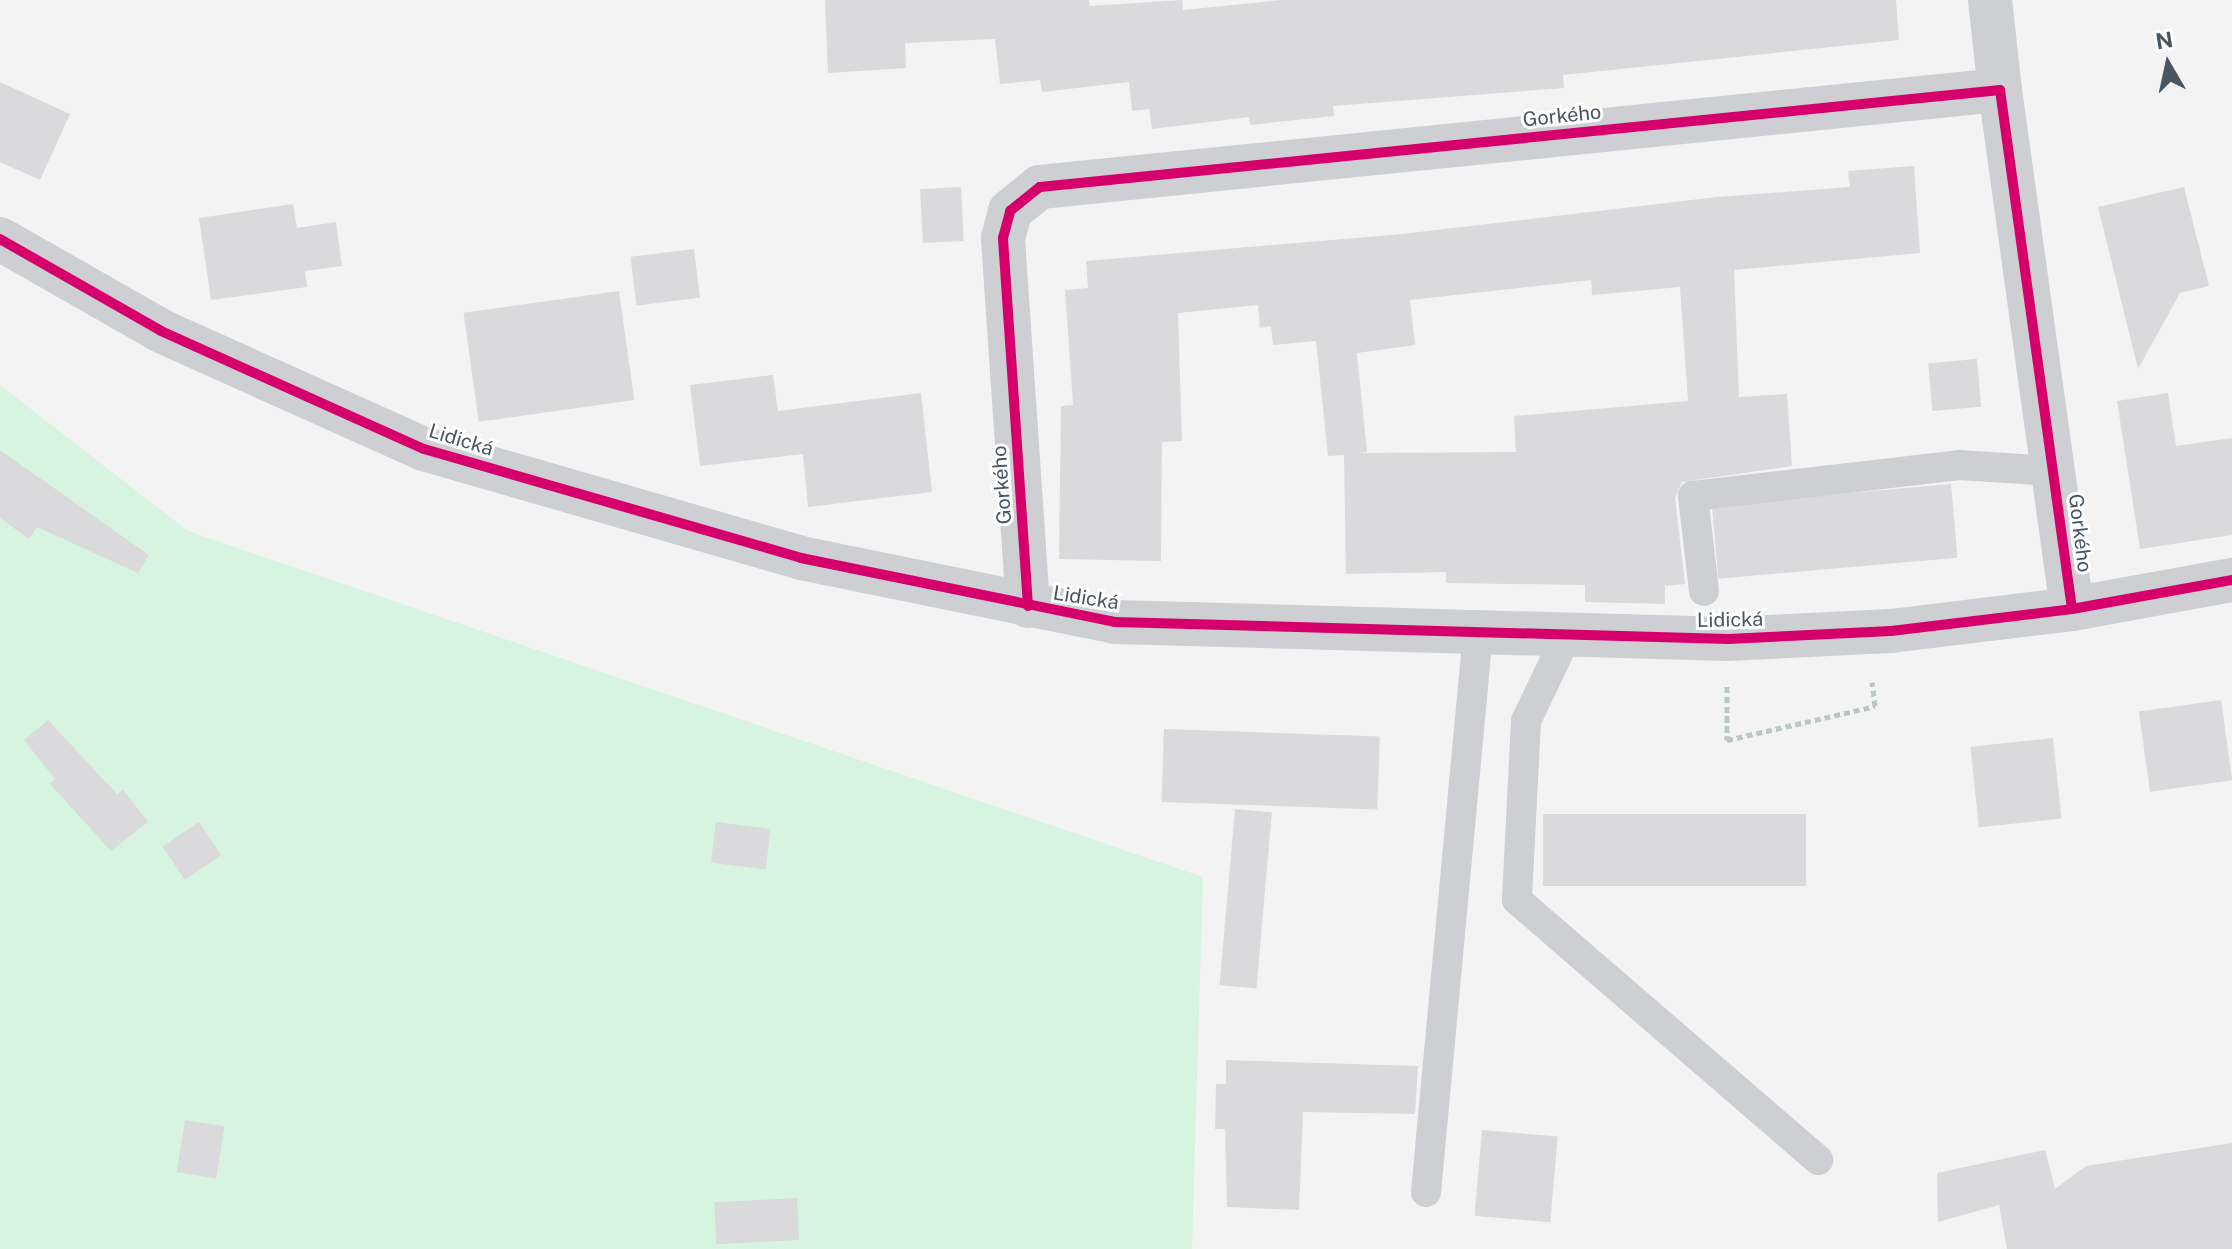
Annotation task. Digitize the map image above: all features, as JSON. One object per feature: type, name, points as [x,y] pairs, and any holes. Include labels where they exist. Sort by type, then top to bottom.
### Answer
[{"type":"street","points":[[1990,0],[2000,90]]},
{"type":"street","name":"Gorkého","points":[[1028,606],[1003,238],[1010,211],[1040,187],[2000,90],[2072,609]]},
{"type":"street","name":"Lidická","points":[[0,239],[161,331],[424,449],[801,558],[1115,622],[1728,639],[1891,631],[2072,609],[2232,580]]},
{"type":"lane","points":[[1704,591],[1693,496],[1959,465],[2054,471]]},
{"type":"lane","points":[[1426,1192],[1478,632]]},
{"type":"lane","points":[[1567,635],[1526,721],[1517,900],[1818,1160]]},
{"type":"green space","points":[[0,385],[188,531],[1203,877],[1192,1249],[0,1249]]},
{"type":"building","points":[[825,0],[1089,0],[1090,6],[1182,0],[1183,10],[1281,0],[1896,0],[1899,40],[1563,75],[1564,88],[1333,106],[1334,116],[1250,125],[1249,117],[1152,129],[1149,109],[1132,111],[1129,82],[1042,92],[1040,80],[1000,84],[995,39],[905,43],[906,68],[828,73]]},
{"type":"building","points":[[0,82],[70,114],[40,180],[0,162]]},
{"type":"building","points":[[1914,166],[1920,253],[1734,270],[1739,397],[1787,394],[1792,466],[1682,482],[1675,498],[1685,584],[1665,586],[1665,604],[1585,602],[1585,585],[1446,583],[1446,572],[1346,574],[1344,455],[1328,456],[1316,341],[1273,345],[1271,326],[1260,328],[1258,305],[1178,313],[1182,441],[1162,442],[1161,561],[1059,559],[1061,406],[1073,405],[1065,290],[1088,288],[1086,261],[1402,234],[1717,197],[1850,187],[1848,171]],"holes":[[[1591,280],[1592,295],[1680,287],[1688,401],[1514,416],[1516,452],[1359,453],[1367,452],[1357,353],[1415,345],[1410,300]]]},
{"type":"building","points":[[961,187],[964,241],[923,243],[920,189]]},
{"type":"building","points":[[2184,187],[2209,286],[2180,293],[2138,369],[2098,207]]},
{"type":"building","points":[[293,204],[297,228],[336,222],[342,266],[305,271],[307,287],[211,300],[199,218]]},
{"type":"building","points":[[694,249],[700,298],[636,305],[630,257]]},
{"type":"building","points":[[619,291],[634,400],[479,422],[464,313]]},
{"type":"building","points":[[1977,359],[1981,407],[1932,411],[1928,363]]},
{"type":"building","points":[[773,375],[778,411],[921,393],[932,492],[808,507],[803,454],[700,466],[690,385]]},
{"type":"building","points":[[2168,393],[2176,446],[2232,438],[2232,535],[2140,549],[2117,401]]},
{"type":"building","points":[[0,450],[149,555],[138,573],[37,527],[29,539],[0,518]]},
{"type":"building","points":[[1951,484],[1957,558],[1718,579],[1712,505]]},
{"type":"building","points":[[2221,700],[2232,780],[2150,792],[2139,712]]},
{"type":"building","points":[[48,720],[117,794],[123,789],[148,822],[111,851],[50,784],[55,779],[24,740]]},
{"type":"building","points":[[1164,729],[1380,737],[1377,809],[1161,802]]},
{"type":"building","points":[[2053,738],[2061,819],[1979,827],[1970,747]]},
{"type":"building","points":[[1235,809],[1272,812],[1256,989],[1220,985]]},
{"type":"building","points":[[1543,814],[1806,814],[1806,886],[1543,886]]},
{"type":"building","points":[[199,822],[221,855],[185,880],[163,847]]},
{"type":"building","points":[[716,822],[771,829],[766,869],[711,863]]},
{"type":"building","points":[[1226,1060],[1418,1066],[1415,1114],[1303,1112],[1299,1210],[1227,1207],[1225,1129],[1215,1129],[1216,1084],[1226,1084]]},
{"type":"building","points":[[185,1120],[225,1126],[216,1179],[177,1172]]},
{"type":"building","points":[[1482,1130],[1558,1137],[1550,1222],[1475,1216]]},
{"type":"building","points":[[2232,1143],[2232,1249],[2007,1249],[1999,1205],[1938,1222],[1937,1173],[2045,1150],[2055,1189],[2086,1166]]},
{"type":"building","points":[[797,1198],[799,1240],[716,1244],[714,1202]]},
{"type":"cycle path","points":[[1028,606],[1003,238],[1010,211],[1040,187],[2000,90],[2072,609]]},
{"type":"cycle path","points":[[0,239],[161,331],[424,449],[801,558],[1115,622],[1728,639],[1891,631],[2072,609],[2232,580]]}]
